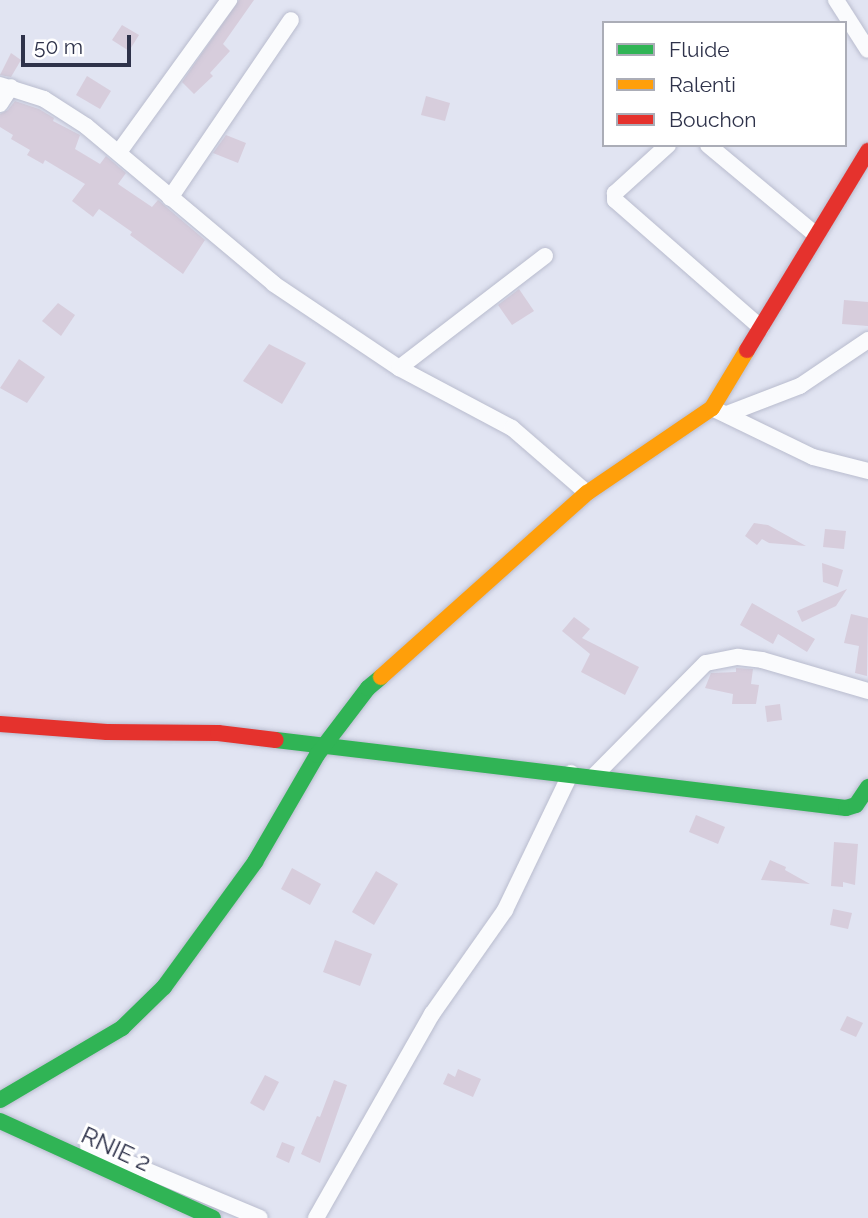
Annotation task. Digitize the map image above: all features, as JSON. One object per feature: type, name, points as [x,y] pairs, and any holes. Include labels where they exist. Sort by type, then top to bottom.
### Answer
[{"type":"main road","points":[[0,1100],[122,1028],[164,987],[255,862],[324,745],[368,688],[587,493],[720,411],[761,328],[868,151]]},
{"type":"main road","points":[[0,724],[107,732],[218,733],[571,773],[846,808],[856,805],[868,787]]},
{"type":"main road","name":"RNIE 2","points":[[0,1121],[213,1218]]},
{"type":"street","points":[[119,152],[229,0]]},
{"type":"street","points":[[836,0],[868,50]]},
{"type":"street","points":[[170,198],[291,20]]},
{"type":"street","points":[[0,104],[6,86],[64,111],[119,152],[274,284],[399,368],[512,428],[587,493]]},
{"type":"street","points":[[666,147],[615,193],[615,200],[761,328]]},
{"type":"street","points":[[710,147],[816,235]]},
{"type":"street","points":[[399,368],[545,256]]},
{"type":"street","points":[[720,411],[800,386],[868,340]]},
{"type":"street","points":[[720,411],[813,457],[868,471]]},
{"type":"street","points":[[594,776],[706,663],[738,657],[762,660],[868,691]]},
{"type":"street","points":[[316,1218],[432,1014],[505,910],[571,773]]},
{"type":"street","points":[[0,1106],[172,1184],[260,1218]]},
{"type":"building","points":[[239,0],[254,0],[223,44],[230,51],[210,73],[213,76],[194,94],[182,82]]},
{"type":"building","points":[[122,25],[139,35],[129,51],[112,40]]},
{"type":"building","points":[[11,53],[21,60],[11,77],[0,75]]},
{"type":"building","points":[[87,76],[111,91],[100,109],[76,95]]},
{"type":"building","points":[[426,96],[450,103],[445,121],[421,115]]},
{"type":"building","points":[[15,101],[39,109],[54,118],[53,121],[80,135],[75,149],[100,164],[106,156],[126,173],[118,184],[152,207],[158,200],[205,240],[183,274],[99,209],[93,217],[72,201],[85,184],[45,160],[43,164],[27,155],[30,150],[11,139],[13,135],[0,127],[0,114],[8,110]]},
{"type":"building","points":[[226,135],[246,143],[238,163],[213,153]]},
{"type":"building","points":[[519,289],[534,311],[512,325],[498,305]]},
{"type":"building","points":[[844,300],[868,302],[868,326],[842,324]]},
{"type":"building","points":[[58,303],[75,315],[61,336],[42,321]]},
{"type":"building","points":[[269,344],[306,363],[282,404],[243,381]]},
{"type":"building","points":[[19,359],[45,377],[27,403],[0,388]]},
{"type":"building","points":[[754,523],[768,525],[806,546],[769,543],[762,539],[757,545],[745,536]]},
{"type":"building","points":[[825,529],[846,531],[844,549],[823,547]]},
{"type":"building","points":[[822,563],[843,570],[838,587],[823,582]]},
{"type":"building","points":[[847,589],[836,606],[802,622],[797,611]]},
{"type":"building","points":[[752,603],[815,639],[807,652],[778,634],[773,644],[740,625]]},
{"type":"building","points":[[851,614],[868,618],[867,676],[855,673],[859,646],[844,643]]},
{"type":"building","points":[[574,617],[590,629],[582,638],[639,667],[625,695],[581,672],[590,654],[562,631]]},
{"type":"building","points":[[736,668],[753,669],[751,684],[759,685],[756,704],[732,704],[733,694],[705,688],[711,673],[736,672]]},
{"type":"building","points":[[780,704],[782,720],[767,722],[765,706]]},
{"type":"building","points":[[696,815],[725,827],[718,844],[689,832]]},
{"type":"building","points":[[834,842],[858,844],[855,885],[843,882],[843,887],[831,886]]},
{"type":"building","points":[[770,860],[786,867],[785,870],[810,884],[761,880]]},
{"type":"building","points":[[292,868],[321,884],[310,905],[281,889]]},
{"type":"building","points":[[376,871],[398,884],[374,925],[352,912]]},
{"type":"building","points":[[833,909],[852,913],[848,929],[830,925]]},
{"type":"building","points":[[335,940],[372,954],[360,986],[323,972]]},
{"type":"building","points":[[847,1016],[863,1023],[856,1037],[840,1030]]},
{"type":"building","points":[[458,1069],[481,1079],[473,1097],[443,1084],[448,1073],[455,1077]]},
{"type":"building","points":[[265,1075],[279,1082],[264,1111],[250,1103]]},
{"type":"building","points":[[334,1080],[347,1085],[320,1163],[301,1154],[317,1116],[320,1117]]},
{"type":"building","points":[[282,1142],[295,1147],[289,1163],[276,1157]]},
{"type":"traffic: fast","points":[[0,1100],[122,1028],[164,987],[255,862],[317,755],[368,688],[381,677]]},
{"type":"traffic: fast","points":[[276,740],[846,808],[856,805],[868,787]]},
{"type":"traffic: fast","points":[[0,1121],[213,1218]]},
{"type":"traffic: slow","points":[[381,677],[587,493],[712,408],[747,350]]},
{"type":"traffic: jam","points":[[747,350],[868,151]]},
{"type":"traffic: jam","points":[[0,724],[107,732],[218,733],[276,740]]}]
